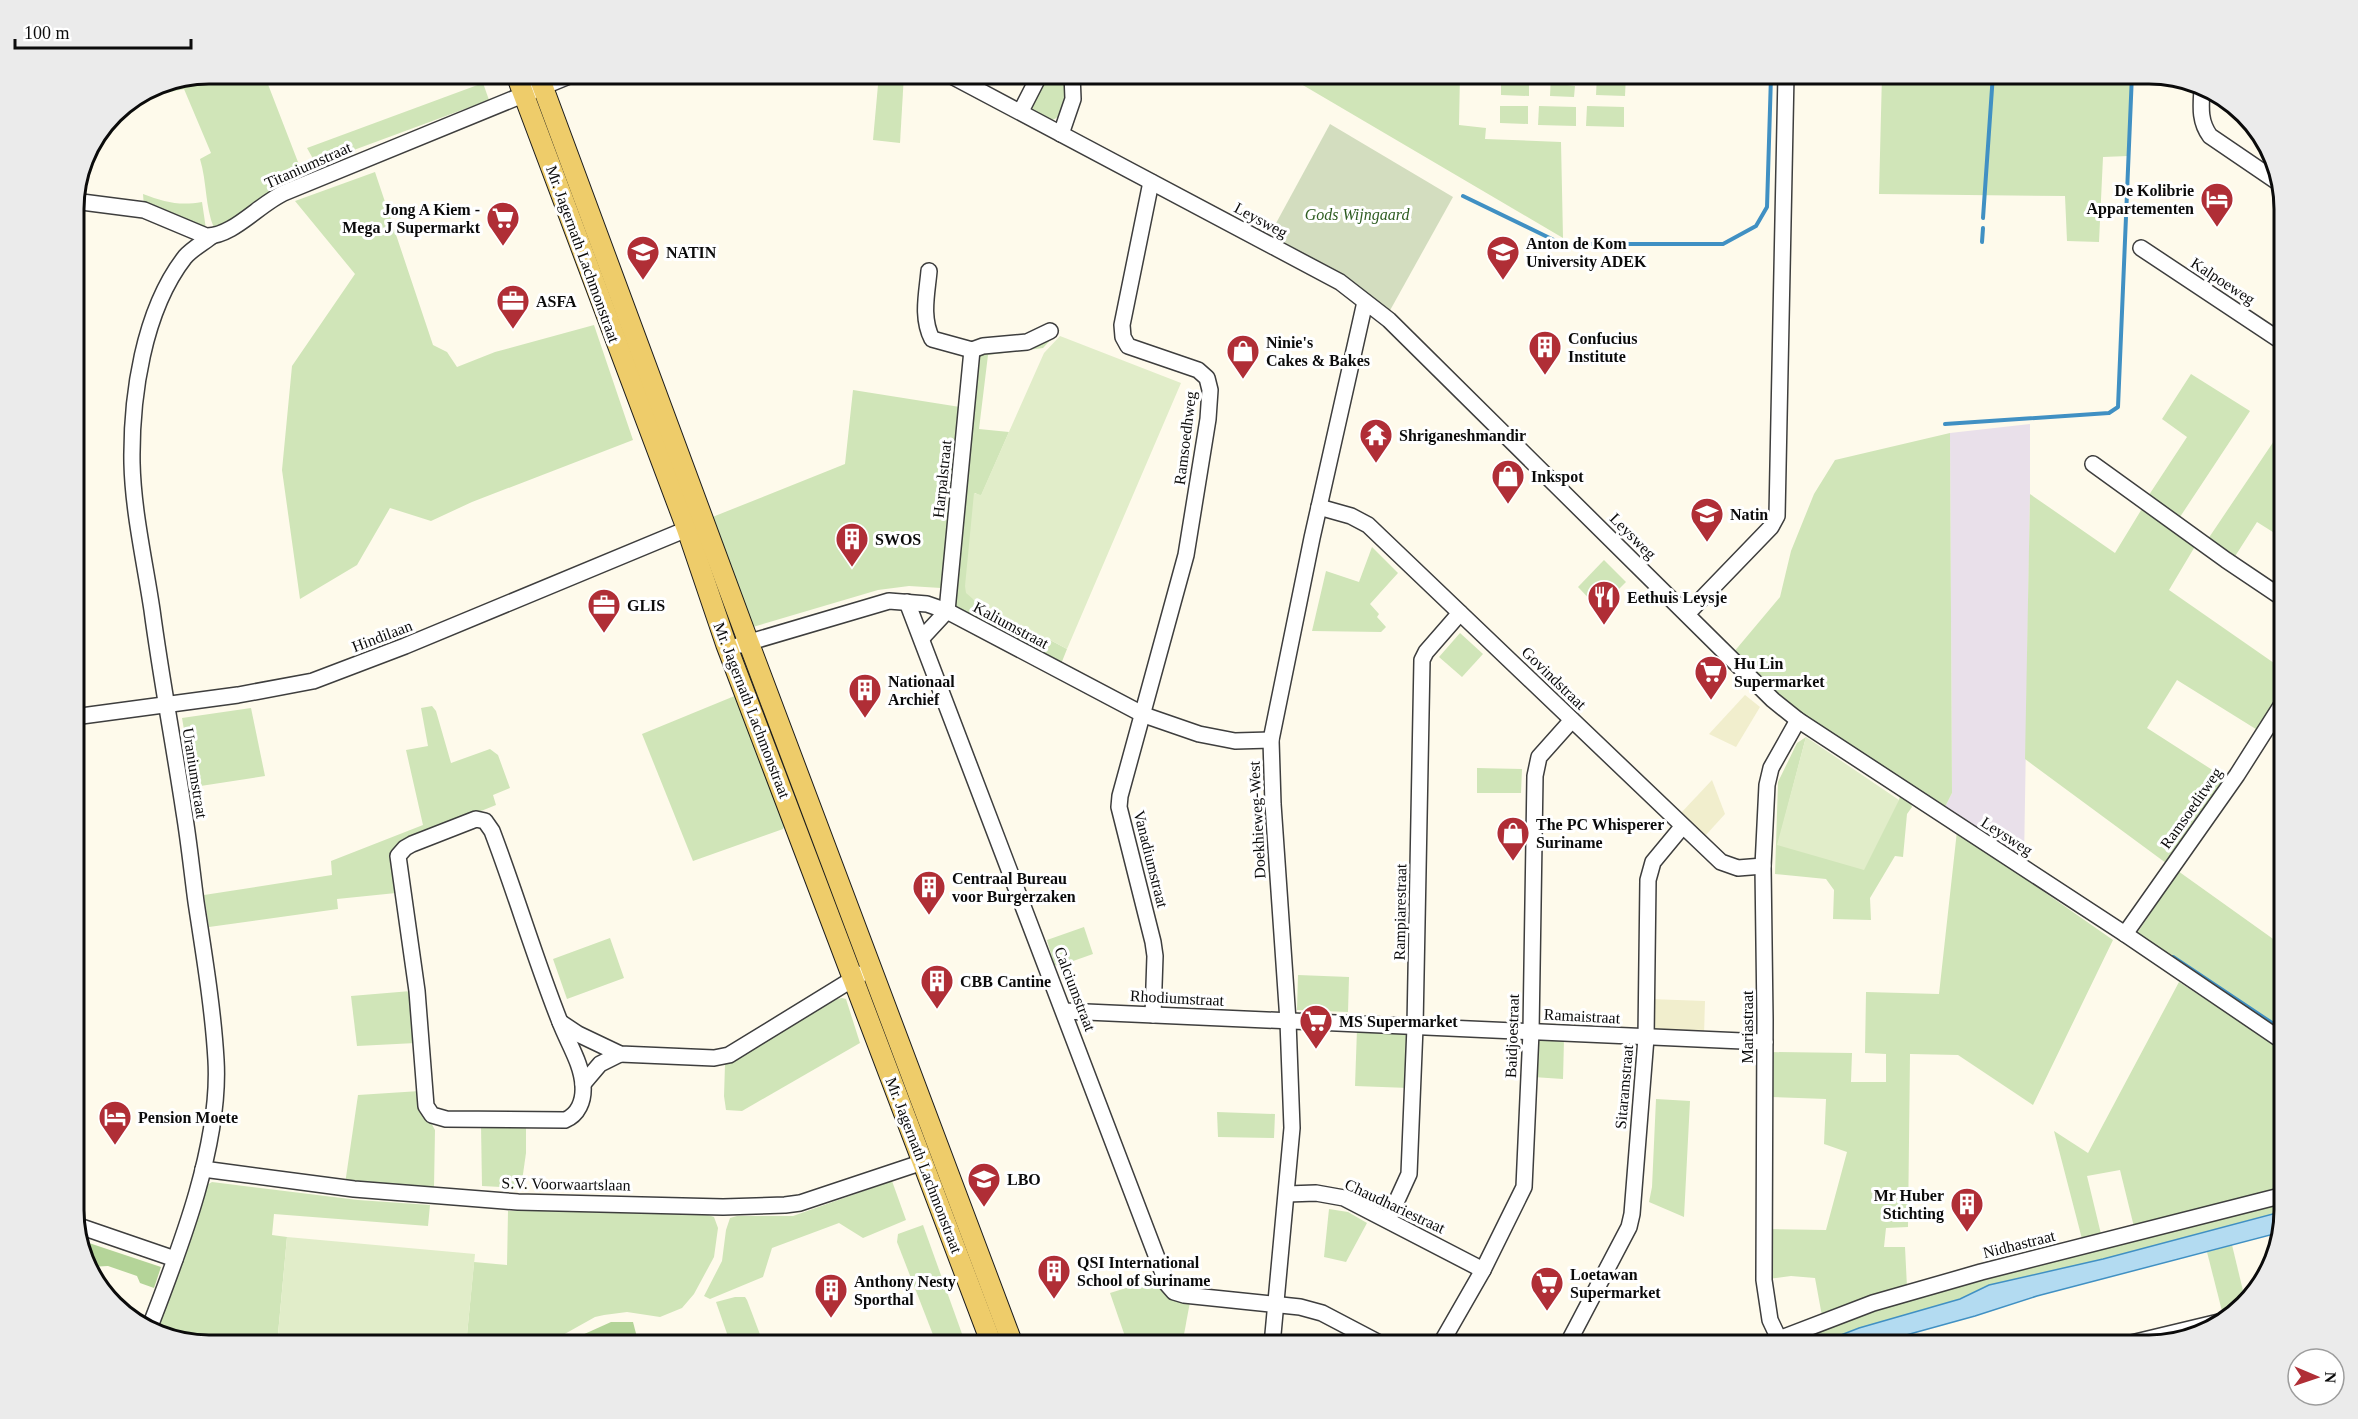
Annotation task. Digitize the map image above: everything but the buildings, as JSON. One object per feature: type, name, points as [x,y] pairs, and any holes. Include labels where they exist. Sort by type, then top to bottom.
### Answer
[{"type":"main road","name":"Mr. Jagernath Lachmonstraat","points":[[520,84],[853,978],[932,1167],[1001,1313],[1009,1335]]},
{"type":"main road","name":"Mr. Jagernath Lachmonstraat","points":[[542,84],[872,969],[932,1167],[988,1335]]},
{"type":"main road","points":[[982,1320],[1001,1313]]},
{"type":"street","points":[[523,94],[536,84]]},
{"type":"street","name":"Leysweg","points":[[968,84],[1340,282],[1389,320],[1773,700],[1798,720],[2125,934],[2274,1035]]},
{"type":"street","points":[[1021,111],[1035,84]]},
{"type":"street","points":[[1061,134],[1073,99],[1072,84]]},
{"type":"street","points":[[1687,614],[1771,527],[1777,516],[1786,84]]},
{"type":"street","name":"Titaniumstraat","points":[[212,236],[235,226],[279,195],[523,94]]},
{"type":"street","points":[[2202,96],[2201,115],[2210,136],[2269,176]]},
{"type":"street","name":"Ramsoedhweg","points":[[1144,715],[1186,555],[1208,419],[1210,390],[1207,378],[1198,370],[1128,346],[1123,337],[1122,325],[1151,182]]},
{"type":"street","points":[[84,202],[144,210],[206,236],[212,236]]},
{"type":"street","name":"Uraniumstraat","points":[[152,1321],[175,1259],[203,1169],[213,1121],[216,1061],[185,815],[165,705],[132,471],[133,434],[144,349],[166,287],[188,255],[212,236]]},
{"type":"street","name":"Kalpoeweg","points":[[2141,248],[2274,336]]},
{"type":"street","points":[[929,271],[925,311],[926,328],[932,339],[972,350],[983,346],[1027,342],[1050,331]]},
{"type":"street","name":"Doekhieweg-West","points":[[1273,1335],[1292,1128],[1271,740],[1319,507],[1365,302]]},
{"type":"street","name":"Harpalstraat","points":[[946,611],[972,350]]},
{"type":"street","points":[[2093,464],[2274,592]]},
{"type":"street","name":"Govindstraat","points":[[1319,507],[1352,516],[1368,525],[1721,862],[1729,866],[1763,866]]},
{"type":"street","name":"Hindilaan","points":[[84,716],[238,695],[313,681],[405,646],[687,529]]},
{"type":"street","name":"Kaliumstraat","points":[[729,650],[748,641],[889,601],[927,604],[946,611],[1144,715],[1199,734],[1235,741],[1271,740]]},
{"type":"street","name":"Calciumstraat","points":[[907,602],[1167,1284],[1174,1292],[1184,1295],[1276,1304],[1322,1313],[1363,1335]]},
{"type":"street","points":[[922,638],[946,611]]},
{"type":"street","name":"Rampiarestraat","points":[[1388,1220],[1409,1174],[1415,1027],[1422,660],[1426,652],[1460,614]]},
{"type":"street","name":"Vanadiumstraat","points":[[1144,715],[1120,796],[1119,807],[1153,942],[1155,956],[1153,1015]]},
{"type":"street","name":"Ramsoeditweg","points":[[2125,934],[2237,775],[2274,717]]},
{"type":"street","name":"Baidjoestraat","points":[[1446,1335],[1483,1270],[1524,1187],[1531,1032],[1535,776],[1539,757],[1572,720]]},
{"type":"street","name":"Mariastraat","points":[[1772,1335],[1764,1280],[1763,866],[1767,785],[1771,768],[1798,720]]},
{"type":"street","points":[[476,819],[485,821],[494,837],[560,1022],[584,1084],[584,1093],[577,1112],[565,1120],[457,1120],[438,1118],[429,1111],[425,1102],[417,991],[398,862],[398,856],[405,848],[466,822],[476,819]]},
{"type":"street","name":"Sitaramstraat","points":[[1573,1335],[1629,1227],[1632,1214],[1646,1038],[1650,871],[1653,862],[1682,827]]},
{"type":"street","points":[[560,1022],[578,1035],[620,1054],[714,1058],[729,1055],[853,978],[872,969]]},
{"type":"street","name":"Rhodiumstraat","points":[[1064,1011],[1288,1022]]},
{"type":"street","name":"Ramaistraat","points":[[1288,1022],[1765,1042]]},
{"type":"street","points":[[584,1084],[600,1064],[620,1054]]},
{"type":"street","name":"S.V. Voorwaartslaan","points":[[203,1169],[354,1190],[518,1202],[723,1207],[785,1206],[932,1167]]},
{"type":"street","name":"Chaudhariestraat","points":[[1287,1194],[1316,1193],[1344,1198],[1483,1270]]},
{"type":"street","name":"Nidhastraat","points":[[1791,1335],[1873,1303],[1950,1281],[2274,1198]]},
{"type":"street","points":[[85,1228],[175,1259]]},
{"type":"shaded area","points":[[2030,424],[2024,862],[1944,809],[1952,793],[1950,433]]},
{"type":"shaded area","points":[[1745,695],[1760,707],[1736,747],[1709,734]]},
{"type":"shaded area","points":[[1712,780],[1725,814],[1705,836],[1681,813]]},
{"type":"shaded area","points":[[1650,999],[1705,1001],[1704,1035],[1651,1033]]},
{"type":"green space","points":[[268,84],[303,175],[271,190],[228,223],[214,228],[200,159],[211,153],[184,89],[161,94],[193,85]]},
{"type":"green space","points":[[480,84],[483,84],[489,100],[316,164],[307,148]]},
{"type":"green space","points":[[878,84],[903,84],[900,143],[873,140]]},
{"type":"green space","points":[[1042,84],[1067,84],[1066,102],[1061,114],[1056,118],[1049,121],[1033,112],[1032,106]]},
{"type":"green space","points":[[1301,84],[1460,84],[1459,125],[1486,128],[1485,139],[1561,142],[1563,238]]},
{"type":"green space","points":[[1501,84],[1529,84],[1529,96],[1501,95]]},
{"type":"green space","points":[[1551,84],[1575,86],[1574,97],[1550,96]]},
{"type":"green space","points":[[1597,84],[1626,84],[1625,96],[1596,95]]},
{"type":"green space","points":[[1882,84],[2132,84],[2128,156],[2103,157],[2099,242],[2067,241],[2065,196],[1879,194]]},
{"type":"green space","points":[[1500,106],[1528,106],[1528,124],[1500,123]]},
{"type":"green space","points":[[1539,106],[1576,107],[1576,126],[1538,125]]},
{"type":"green space","points":[[1587,106],[1624,107],[1624,127],[1586,126]]},
{"type":"green space","name":"Gods Wijngaard","points":[[1330,124],[1453,197],[1388,314],[1268,238]]},
{"type":"green space","points":[[375,172],[433,345],[447,352],[457,367],[495,352],[594,325],[633,440],[472,502],[431,521],[390,508],[357,565],[300,599],[282,470],[292,366],[355,274],[295,201]]},
{"type":"green space","points":[[143,194],[186,204],[202,202],[206,229],[144,207]]},
{"type":"green space","points":[[1060,330],[1043,348],[988,355],[979,429],[1009,432],[981,496],[975,493],[973,599],[1067,649],[1061,664],[952,607],[979,353]]},
{"type":"green space","points":[[1060,336],[1181,383],[1067,649],[973,599],[966,593],[965,586],[974,493],[981,495],[1044,353]]},
{"type":"green space","points":[[2191,374],[2250,411],[2178,520],[2147,498],[2187,437],[2162,419]]},
{"type":"green space","points":[[853,390],[960,407],[941,588],[909,586],[878,590],[753,627],[710,518],[845,464]]},
{"type":"green space","points":[[1950,433],[1952,793],[1944,809],[1845,744],[1782,699],[1733,653],[1780,597],[1791,551],[1814,494],[1835,460]]},
{"type":"green space","points":[[2274,441],[2274,533],[2257,522],[2232,561],[2206,542]]},
{"type":"green space","points":[[2030,494],[2115,553],[2143,507],[2197,543],[2169,590],[2274,663],[2274,707],[2259,731],[2177,680],[2147,728],[2228,780],[2170,866],[2025,759]]},
{"type":"green space","points":[[1372,547],[1398,573],[1370,604],[1386,627],[1381,632],[1312,631],[1326,571],[1359,582]]},
{"type":"green space","points":[[1604,560],[1626,582],[1599,609],[1578,587]]},
{"type":"green space","points":[[1460,633],[1483,654],[1462,677],[1439,657]]},
{"type":"green space","points":[[737,695],[785,825],[783,829],[693,861],[642,734]]},
{"type":"green space","points":[[432,706],[436,711],[451,763],[490,749],[498,755],[510,788],[493,795],[496,805],[404,842],[392,852],[391,867],[396,893],[337,899],[338,909],[209,927],[204,895],[332,875],[331,861],[423,825],[406,750],[428,746],[421,708]]},
{"type":"green space","points":[[251,708],[265,776],[194,787],[182,718]]},
{"type":"green space","points":[[1806,737],[1778,844],[1899,800],[1900,795],[1911,803],[1912,807],[1907,814],[1903,857],[1895,856],[1870,898],[1871,920],[1833,919],[1834,890],[1826,879],[1775,874],[1778,782],[1797,743]]},
{"type":"green space","points":[[1806,737],[1899,800],[1864,870],[1777,845]]},
{"type":"green space","points":[[1477,768],[1522,769],[1521,793],[1477,793]]},
{"type":"green space","points":[[1957,831],[2113,940],[2033,1105],[1958,1055],[1910,1054],[1908,1227],[1886,1228],[1884,1247],[1905,1247],[1907,1287],[1822,1316],[1815,1278],[1791,1276],[1768,1279],[1768,1229],[1826,1230],[1847,1152],[1824,1144],[1826,1099],[1770,1097],[1769,1052],[1852,1053],[1851,1082],[1886,1082],[1886,1054],[1865,1053],[1866,992],[1939,994]]},
{"type":"green space","points":[[2178,871],[2274,940],[2274,1029],[2136,935]]},
{"type":"green space","points":[[1084,927],[1093,954],[1059,966],[1054,965],[1047,940]]},
{"type":"green space","points":[[610,938],[624,978],[567,999],[553,959]]},
{"type":"green space","points":[[1298,975],[1349,977],[1348,1012],[1297,1010]]},
{"type":"green space","points":[[2179,982],[2274,1044],[2274,1192],[2134,1227],[2120,1170],[2087,1176],[2101,1234],[2082,1239],[2054,1131],[2088,1153]]},
{"type":"green space","points":[[411,991],[416,1043],[357,1046],[351,996]]},
{"type":"green space","points":[[842,998],[846,999],[860,1043],[742,1111],[726,1110],[725,1064]]},
{"type":"green space","points":[[1357,1029],[1408,1032],[1409,1088],[1355,1086]]},
{"type":"green space","points":[[1535,1039],[1564,1039],[1563,1079],[1533,1077]]},
{"type":"green space","points":[[420,1091],[425,1112],[435,1130],[434,1187],[345,1184],[358,1095]]},
{"type":"green space","points":[[1656,1099],[1690,1101],[1684,1217],[1649,1202],[1652,1187]]},
{"type":"green space","points":[[1217,1112],[1275,1114],[1274,1138],[1218,1137]]},
{"type":"green space","points":[[481,1125],[526,1126],[526,1153],[521,1188],[482,1186]]},
{"type":"green space","points":[[892,1181],[906,1220],[863,1238],[839,1223],[772,1248],[763,1277],[710,1299],[704,1296],[722,1261],[730,1218],[793,1216]]},
{"type":"green space","points":[[212,1182],[358,1200],[430,1205],[428,1226],[274,1214],[272,1235],[287,1237],[278,1335],[193,1334],[177,1331],[157,1323],[207,1185]]},
{"type":"green space","points":[[2274,1204],[2274,1214],[2103,1259],[1989,1285],[1960,1299],[1841,1335],[1809,1335],[1929,1292]]},
{"type":"green space","points":[[1329,1209],[1348,1212],[1367,1223],[1346,1262],[1324,1257]]},
{"type":"green space","points":[[508,1211],[699,1212],[714,1217],[718,1228],[714,1257],[694,1294],[682,1308],[660,1317],[627,1312],[595,1317],[563,1335],[467,1335],[474,1262],[507,1265]]},
{"type":"green space","points":[[923,1225],[962,1335],[933,1335],[897,1242],[898,1234]]},
{"type":"green space","points":[[287,1237],[475,1254],[467,1335],[278,1335]]},
{"type":"green space","points":[[88,1243],[161,1267],[154,1288],[140,1283],[137,1276],[108,1266],[98,1267]]},
{"type":"green space","points":[[2232,1245],[2243,1291],[2222,1311],[2207,1252]]},
{"type":"green space","points":[[1158,1278],[1190,1302],[1184,1335],[1125,1335],[1110,1293]]},
{"type":"green space","points":[[745,1297],[760,1335],[728,1335],[716,1302]]},
{"type":"green space","points":[[611,1322],[633,1322],[636,1335],[582,1335]]},
{"type":"water","points":[[2274,1214],[2271,1235],[2037,1296],[1906,1335],[1841,1335],[1960,1299],[1989,1285],[2103,1259]]},
{"type":"waterway","points":[[1573,244],[1723,244],[1756,226],[1767,207],[1771,84]]},
{"type":"waterway","points":[[1983,218],[1992,84]]},
{"type":"waterway","points":[[1945,424],[2109,413],[2118,407],[2132,84]]},
{"type":"waterway","points":[[1463,196],[1564,245]]},
{"type":"waterway","points":[[1982,242],[1983,228]]},
{"type":"waterway","points":[[2173,957],[2274,1024]]},
{"type":"place","name":"De Kolibrie Appartementen","points":[[2217,228]]},
{"type":"place","name":"Jong A Kiem - Mega J Supermarkt","points":[[503,247]]},
{"type":"place","name":"NATIN","points":[[643,281]]},
{"type":"place","name":"Anton de Kom University ADEK","points":[[1503,281]]},
{"type":"place","name":"ASFA","points":[[513,330]]},
{"type":"place","name":"Confucius Institute","points":[[1545,376]]},
{"type":"place","name":"Ninie's Cakes & Bakes","points":[[1243,380]]},
{"type":"place","name":"Shriganeshmandir","points":[[1376,464]]},
{"type":"place","name":"Inkspot","points":[[1508,505]]},
{"type":"place","name":"Natin","points":[[1707,543]]},
{"type":"place","name":"SWOS","points":[[852,568]]},
{"type":"place","name":"Eethuis Leysje","points":[[1604,626]]},
{"type":"place","name":"GLIS","points":[[604,634]]},
{"type":"place","name":"Hu Lin Supermarket","points":[[1711,701]]},
{"type":"place","name":"Nationaal Archief","points":[[865,719]]},
{"type":"place","name":"The PC Whisperer Suriname","points":[[1513,862]]},
{"type":"place","name":"Centraal Bureau voor Burgerzaken","points":[[929,916]]},
{"type":"place","name":"CBB Cantine","points":[[937,1010]]},
{"type":"place","name":"MS Supermarket","points":[[1316,1050]]},
{"type":"place","name":"Pension Moete","points":[[115,1146]]},
{"type":"place","name":"LBO","points":[[984,1208]]},
{"type":"place","name":"Mr Huber Stichting","points":[[1967,1233]]},
{"type":"place","name":"QSI International School of Suriname","points":[[1054,1300]]},
{"type":"place","name":"Loetawan Supermarket","points":[[1547,1312]]},
{"type":"place","name":"Anthony Nesty Sporthal","points":[[831,1319]]}]
